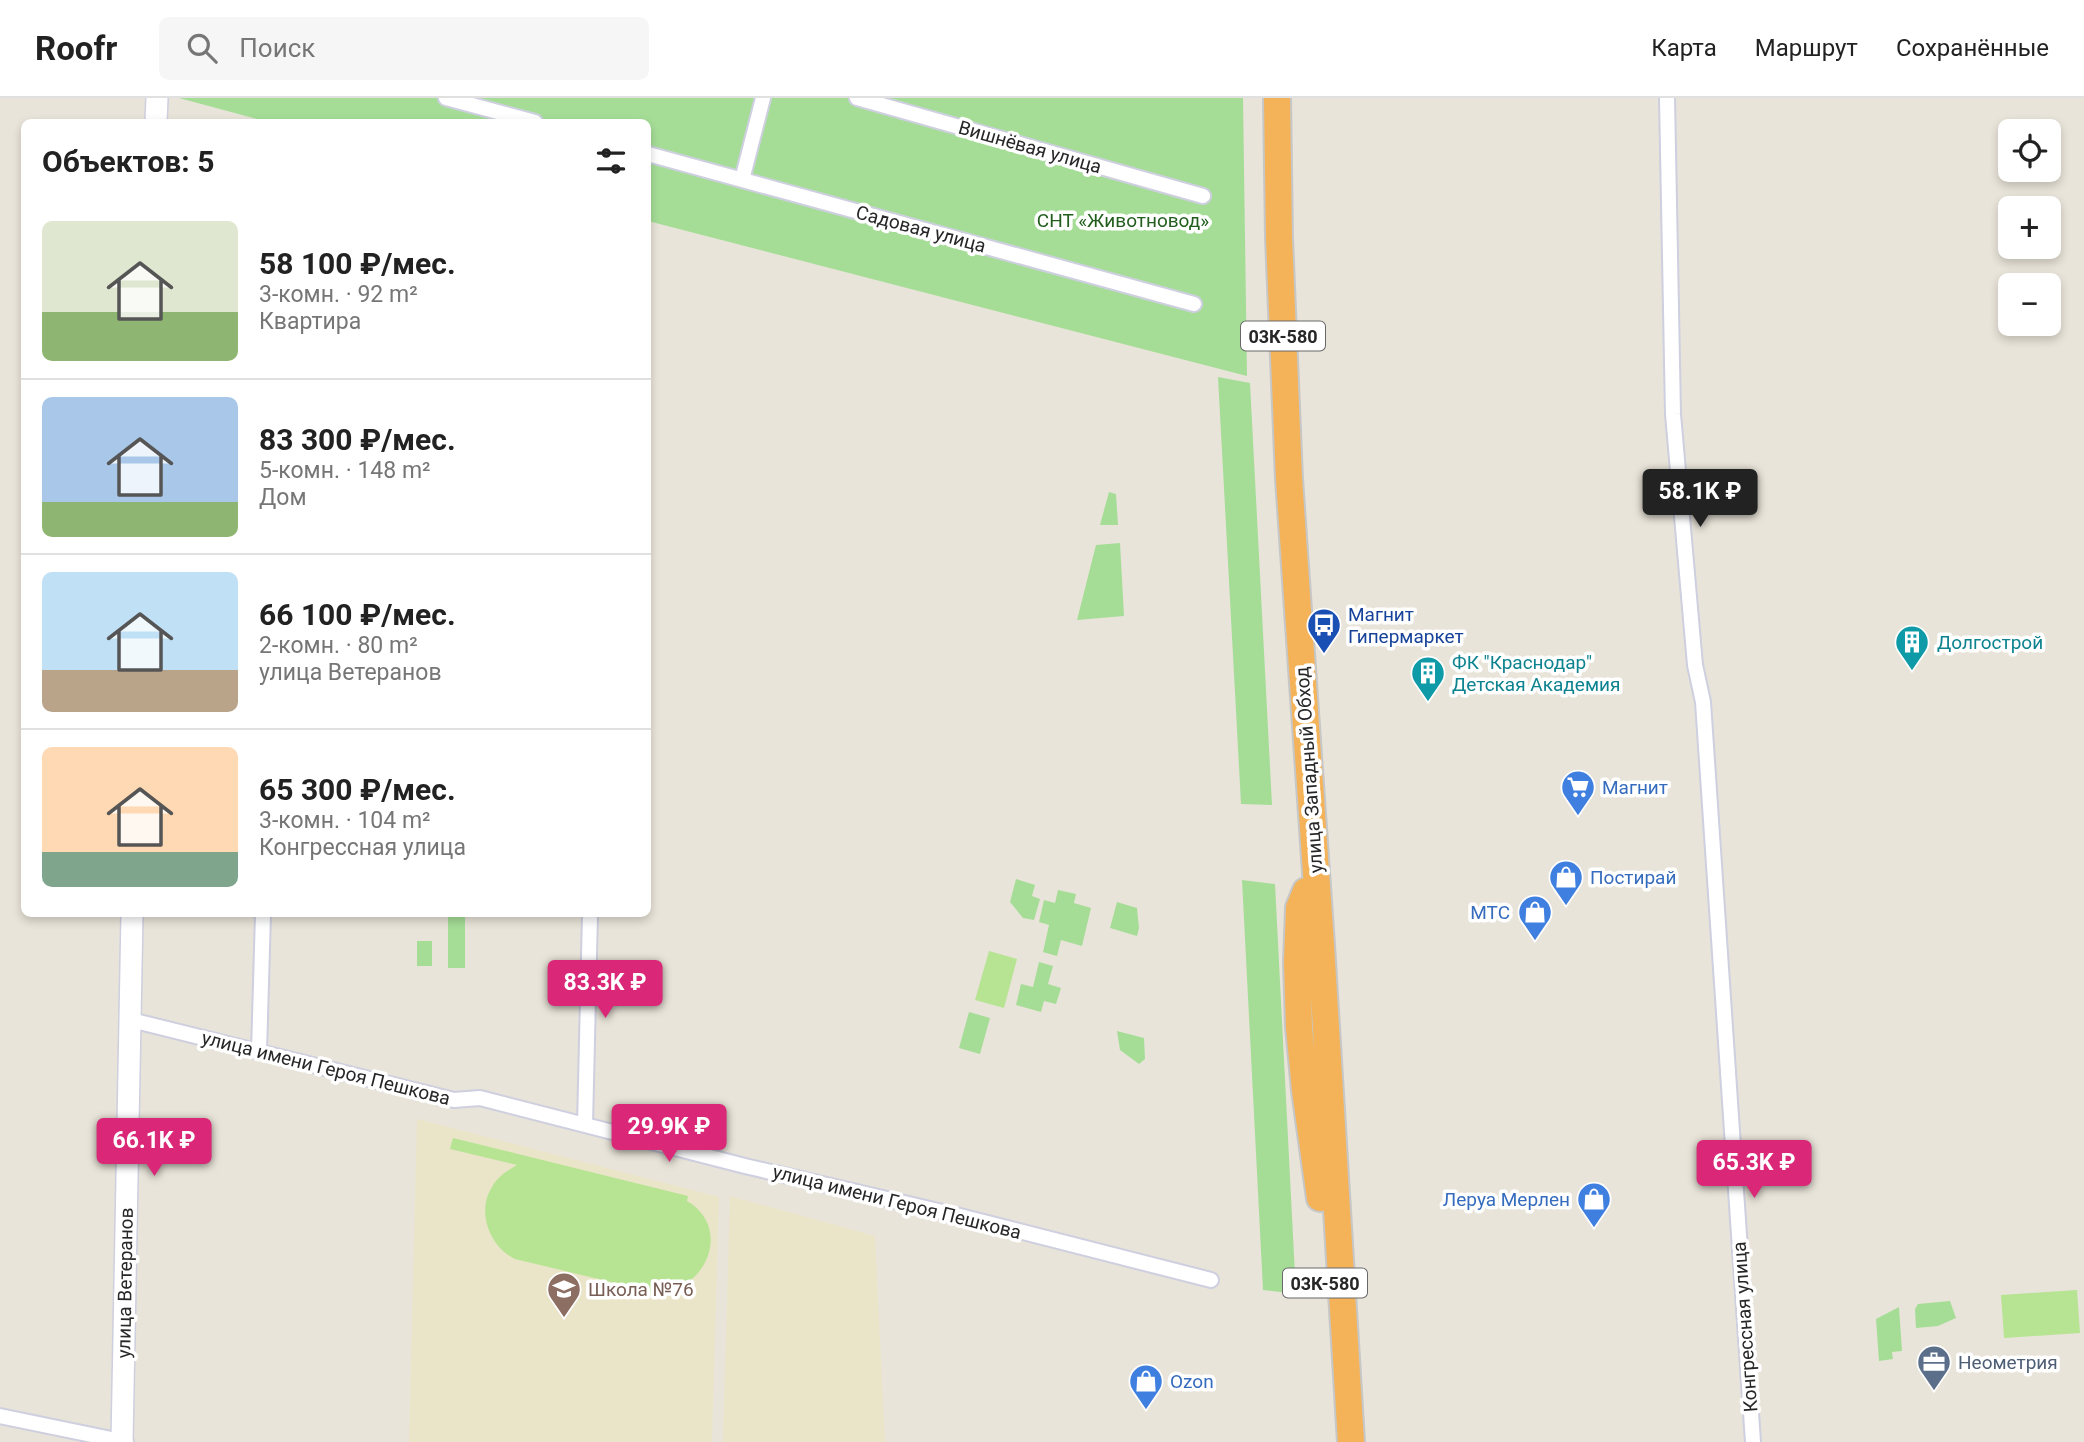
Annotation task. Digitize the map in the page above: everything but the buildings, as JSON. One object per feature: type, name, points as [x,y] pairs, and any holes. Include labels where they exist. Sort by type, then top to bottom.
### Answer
[{"type":"highway","name":"улица Западный Обход","points":[[1268,98],[1276,415],[1320,1125],[1329,1377],[1335,1442]]},
{"type":"highway","name":"улица Западный Обход","points":[[1277,98],[1279,239],[1289,479],[1351,1442]]},
{"type":"street","points":[[158,119],[159,98]]},
{"type":"street","points":[[446,98],[524,119]]},
{"type":"street","points":[[742,180],[763,98]]},
{"type":"street","name":"Вишнёвая улица","points":[[857,98],[1203,196]]},
{"type":"street","name":"Конгрессная улица","points":[[1667,98],[1673,414],[1695,665],[1703,702],[1753,1442]]},
{"type":"street","name":"Садовая улица","points":[[651,154],[1194,304]]},
{"type":"street","name":"улица Ветеранов","points":[[125,1442],[135,917]]},
{"type":"street","name":"улица Ветеранов","points":[[125,1442],[135,917]]},
{"type":"street","points":[[260,1052],[263,917]]},
{"type":"street","points":[[585,1125],[590,917]]},
{"type":"street","name":"улица имени Героя Пешкова","points":[[135,1021],[454,1100],[480,1098],[1211,1280]]},
{"type":"street","points":[[0,1416],[125,1442]]},
{"type":"shaded area","name":"Школа №76","points":[[417,1119],[719,1197],[712,1442],[409,1442]]},
{"type":"shaded area","points":[[730,1196],[875,1236],[885,1442],[723,1442]]},
{"type":"green space","name":"СНТ «Животновод»","points":[[179,98],[1243,98],[1247,376],[651,222],[651,119],[257,119]]},
{"type":"green space","points":[[1218,377],[1250,383],[1272,805],[1241,804]]},
{"type":"green space","points":[[1109,492],[1116,494],[1118,525],[1100,525]]},
{"type":"green space","points":[[1120,543],[1124,616],[1077,620],[1096,545]]},
{"type":"green space","points":[[1016,879],[1035,885],[1032,896],[1040,899],[1034,920],[1023,918],[1010,902]]},
{"type":"green space","points":[[1242,880],[1275,884],[1296,1294],[1263,1290]]},
{"type":"green space","points":[[1058,890],[1076,894],[1074,903],[1091,908],[1082,946],[1061,940],[1057,956],[1043,952],[1049,925],[1039,922],[1044,900],[1055,903]]},
{"type":"green space","points":[[1117,902],[1137,908],[1137,936],[1110,928]]},
{"type":"green space","points":[[448,917],[465,917],[465,968],[448,968]]},
{"type":"green space","points":[[417,941],[432,941],[432,966],[417,966]]},
{"type":"green space","points":[[989,951],[1017,959],[1004,1008],[975,1000]]},
{"type":"green space","points":[[1039,962],[1053,966],[1048,984],[1061,988],[1056,1004],[1044,1001],[1041,1012],[1016,1005],[1021,984],[1033,987]]},
{"type":"green space","points":[[969,1012],[990,1018],[980,1054],[959,1048]]},
{"type":"green space","points":[[1117,1031],[1144,1038],[1145,1059],[1139,1064],[1120,1050]]},
{"type":"green space","points":[[453,1138],[688,1196],[687,1201],[701,1213],[709,1226],[711,1241],[708,1256],[689,1282],[674,1290],[657,1293],[515,1259],[493,1238],[488,1228],[485,1207],[494,1183],[517,1165],[450,1149]]},
{"type":"green space","points":[[2077,1290],[2080,1333],[2004,1338],[2001,1295]]},
{"type":"green space","points":[[1950,1301],[1956,1318],[1938,1326],[1916,1328],[1915,1309],[1918,1304]]},
{"type":"green space","points":[[1899,1307],[1902,1351],[1892,1352],[1893,1359],[1879,1361],[1876,1319]]},
{"type":"place","name":"Магнит Гипермаркет","points":[[1324,655]]},
{"type":"place","name":"Долгострой","points":[[1912,672]]},
{"type":"place","name":"ФК \"Краснодар\" Детская Академия","points":[[1428,703]]},
{"type":"place","name":"Магнит","points":[[1578,817]]},
{"type":"place","name":"Постирай","points":[[1566,907]]},
{"type":"place","name":"МТС","points":[[1535,942]]},
{"type":"place","name":"Леруа Мерлен","points":[[1594,1229]]},
{"type":"place","name":"Школа №76","points":[[564,1319]]},
{"type":"place","name":"Неометрия","points":[[1934,1392]]},
{"type":"place","name":"Ozon","points":[[1146,1411]]}]
